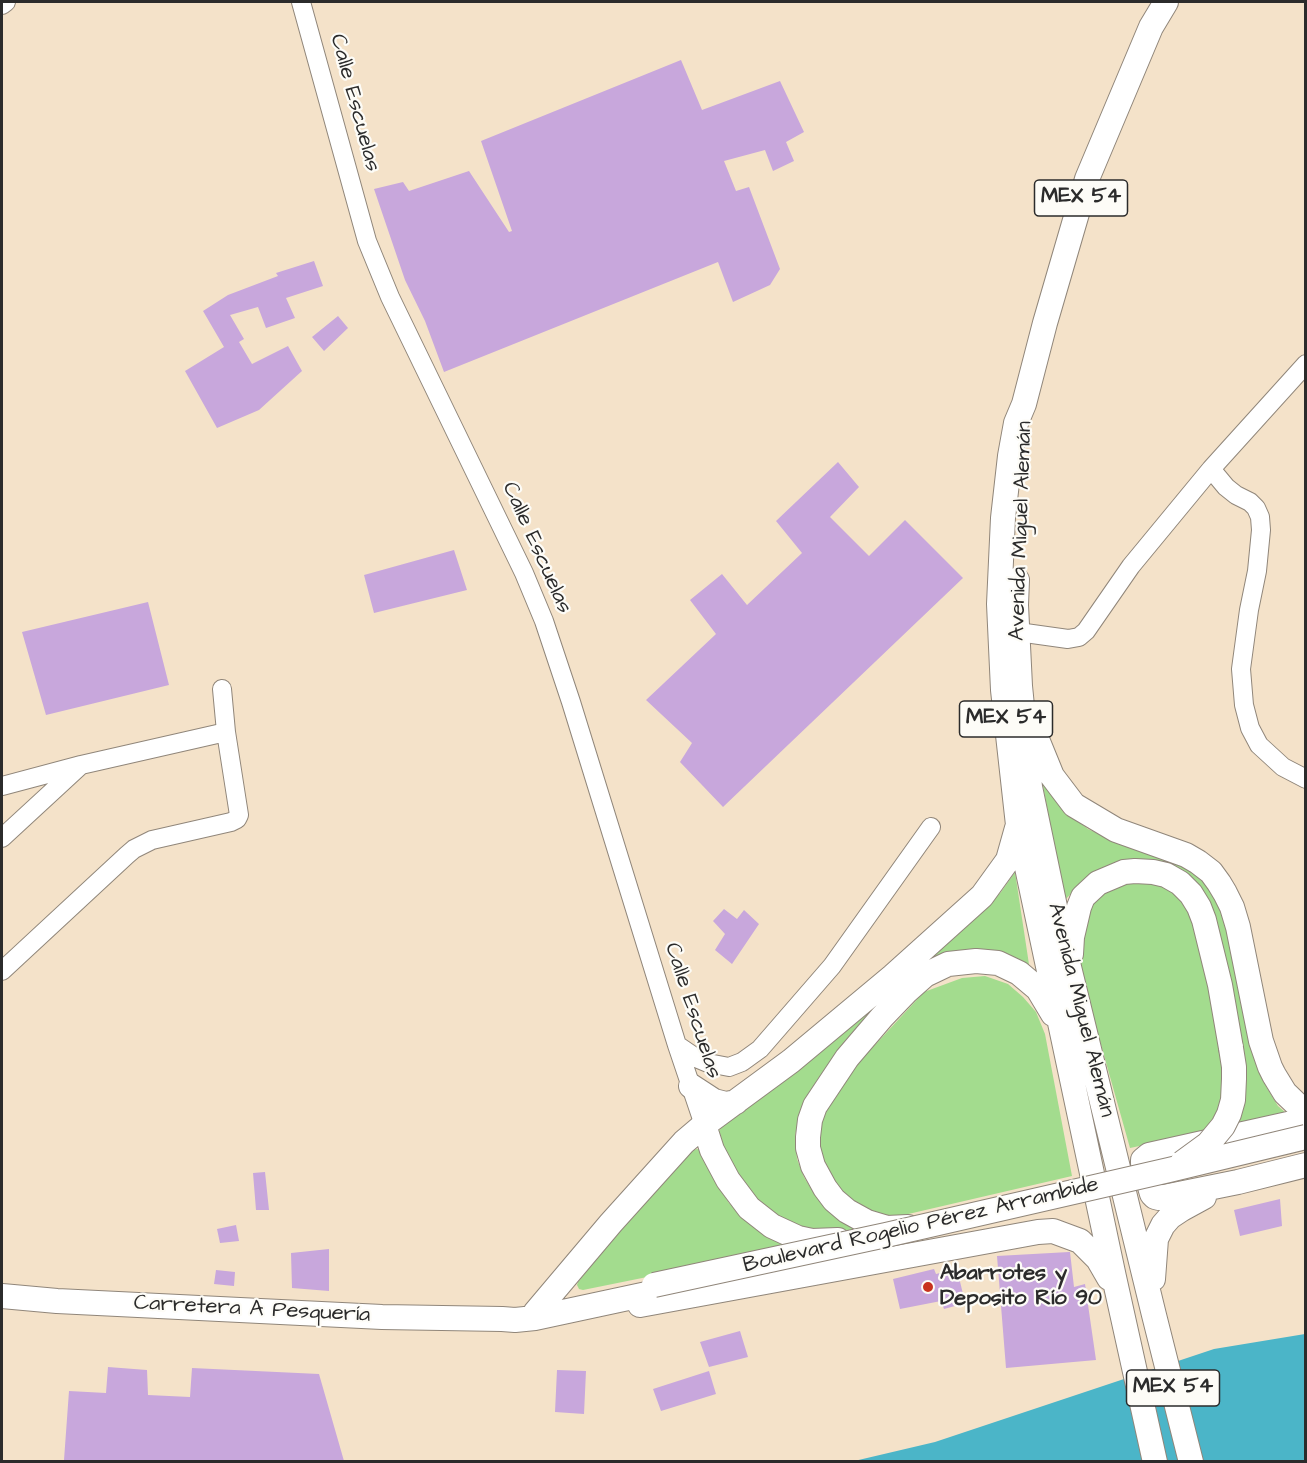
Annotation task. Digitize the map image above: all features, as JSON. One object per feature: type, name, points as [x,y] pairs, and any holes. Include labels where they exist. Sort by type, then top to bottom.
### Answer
[{"type":"main road","name":"Avenida Miguel Alemán","points":[[1155,1461],[1018,825],[1006,729],[999,604],[1011,519],[1026,438],[1024,404],[1045,322],[1086,179],[1151,27],[1166,2]]},
{"type":"main road","name":"Avenida Miguel Alemán","points":[[1011,519],[1022,703],[1030,787],[1059,926],[1191,1461]]},
{"type":"main road","points":[[1022,703],[1052,776],[1074,805],[1116,830],[1186,855],[1198,862],[1219,882],[1232,907],[1238,927],[1261,1041],[1270,1066],[1285,1093],[1305,1113]]},
{"type":"main road","points":[[1018,825],[1008,860],[982,896],[791,1061],[684,1142],[611,1223],[535,1315],[539,1322],[546,1323],[1038,1232],[1053,1232],[1080,1241],[1098,1259],[1118,1294]]},
{"type":"main road","points":[[1070,968],[1072,937],[1079,907],[1083,897],[1098,883],[1135,870],[1166,875],[1180,883],[1199,907],[1221,985],[1234,1067],[1233,1100],[1226,1120],[1208,1144],[1169,1170]]},
{"type":"main road","points":[[926,1226],[887,1228],[857,1217],[834,1200],[813,1166],[808,1148],[808,1137],[814,1106],[847,1058],[882,1017],[925,975],[948,964],[976,961],[998,963],[1019,973],[1038,989],[1062,1032]]},
{"type":"main road","points":[[691,1086],[714,1101],[726,1104],[736,1101]]},
{"type":"main road","points":[[1305,1120],[1149,1155],[1143,1160],[1152,1194],[1163,1198],[1305,1165]]},
{"type":"main road","points":[[705,1125],[712,1150],[728,1180],[749,1208],[772,1226],[812,1241],[856,1241]]},
{"type":"main road","name":"Boulevard Rogelio Pérez Arrambide","points":[[535,1315],[1305,1137]]},
{"type":"main road","name":"Boulevard Rogelio Pérez Arrambide","points":[[655,1288],[843,1254],[1305,1148]]},
{"type":"main road","points":[[1153,1313],[1155,1239],[1163,1225],[1170,1217],[1197,1200],[1238,1182]]},
{"type":"main road","name":"Carretera A Pesquería","points":[[2,1296],[382,1317],[502,1319],[535,1315]]},
{"type":"street","points":[[2,5],[6,2]]},
{"type":"street","name":"Calle Escuelas","points":[[301,2],[367,241],[390,297],[524,573],[544,621],[677,1044],[705,1125]]},
{"type":"street","points":[[1018,632],[1068,639],[1079,637],[1086,631],[1131,566],[1211,469],[1305,364]]},
{"type":"street","points":[[1211,469],[1226,487],[1250,502],[1260,517],[1257,571],[1241,669],[1244,705],[1250,729],[1259,745],[1283,767],[1305,779]]},
{"type":"street","points":[[2,971],[118,862],[135,849],[152,840],[237,819],[239,815],[222,689]]},
{"type":"street","points":[[2,786],[81,765],[226,732]]},
{"type":"street","points":[[2,838],[81,765]]},
{"type":"street","points":[[677,1044],[696,1058],[729,1067],[742,1062],[760,1049],[832,966],[931,827]]},
{"type":"green space","points":[[1042,781],[1061,808],[1088,829],[1157,854],[1187,868],[1207,885],[1221,906],[1257,1065],[1278,1106],[1292,1118],[1233,1130],[1193,883],[1085,879],[1065,900]]},
{"type":"green space","points":[[1015,872],[1030,971],[955,958],[849,1043],[820,1076],[805,1099],[795,1136],[797,1159],[804,1177],[825,1206],[875,1234],[862,1237],[782,1225],[747,1200],[717,1134],[723,1125],[973,920],[1001,892]]},
{"type":"green space","points":[[1139,881],[1156,883],[1179,896],[1190,916],[1197,932],[1224,1066],[1221,1108],[1201,1133],[1130,1148],[1080,970],[1079,944],[1087,906],[1101,893],[1120,883]]},
{"type":"green space","points":[[985,976],[1008,984],[1036,1012],[1045,1034],[1072,1176],[904,1215],[878,1215],[840,1195],[821,1165],[816,1126],[834,1089],[924,992],[962,978]]},
{"type":"green space","points":[[702,1150],[717,1184],[729,1203],[745,1218],[800,1246],[579,1289],[578,1282],[619,1231],[691,1151]]},
{"type":"water","points":[[1305,1334],[1305,1461],[850,1462],[935,1442],[1214,1349]]},
{"type":"building","points":[[681,60],[702,110],[780,81],[804,132],[786,142],[794,161],[773,171],[765,150],[724,161],[736,191],[749,187],[780,269],[770,285],[733,302],[718,262],[444,372],[425,321],[405,280],[374,189],[403,182],[409,191],[469,171],[509,232],[512,231],[481,141]]},
{"type":"building","points":[[314,261],[323,286],[286,298],[295,318],[266,328],[258,307],[230,315],[244,339],[239,342],[252,364],[288,346],[302,371],[259,410],[217,428],[185,371],[224,347],[203,311],[228,295],[278,276],[276,273]]},
{"type":"building","points":[[338,316],[348,328],[324,351],[312,337]]},
{"type":"building","points":[[838,462],[859,487],[830,517],[869,556],[905,520],[963,578],[723,807],[680,762],[692,743],[646,700],[716,634],[690,600],[722,574],[747,605],[802,553],[776,521]]},
{"type":"building","points":[[454,550],[467,590],[374,613],[364,575]]},
{"type":"building","points":[[148,602],[169,685],[46,715],[22,632]]},
{"type":"building","points":[[724,909],[737,919],[744,910],[759,924],[732,964],[715,950],[725,934],[713,921]]},
{"type":"building","points":[[265,1172],[269,1210],[256,1210],[253,1173]]},
{"type":"building","points":[[1280,1199],[1282,1226],[1240,1236],[1234,1210]]},
{"type":"building","points":[[236,1225],[239,1241],[220,1243],[217,1229]]},
{"type":"building","points":[[329,1249],[329,1291],[292,1288],[291,1253]]},
{"type":"building","points":[[1070,1252],[1074,1287],[1085,1284],[1096,1360],[1006,1368],[997,1256]]},
{"type":"building","name":"Abarrotes y Deposito Río 90","points":[[934,1269],[936,1274],[957,1269],[963,1294],[953,1296],[955,1306],[944,1309],[941,1301],[900,1309],[893,1279]]},
{"type":"building","points":[[216,1270],[235,1272],[234,1286],[214,1284]]},
{"type":"building","points":[[740,1331],[748,1357],[709,1367],[700,1342]]},
{"type":"building","points":[[108,1367],[147,1370],[148,1395],[190,1397],[192,1368],[319,1374],[344,1461],[64,1460],[69,1391],[106,1393]]},
{"type":"building","points":[[557,1370],[586,1371],[584,1414],[555,1412]]},
{"type":"building","points":[[709,1371],[716,1394],[661,1411],[653,1389]]},
{"type":"place","name":"Abarrotes y Deposito Río 90","points":[[928,1287]]}]
